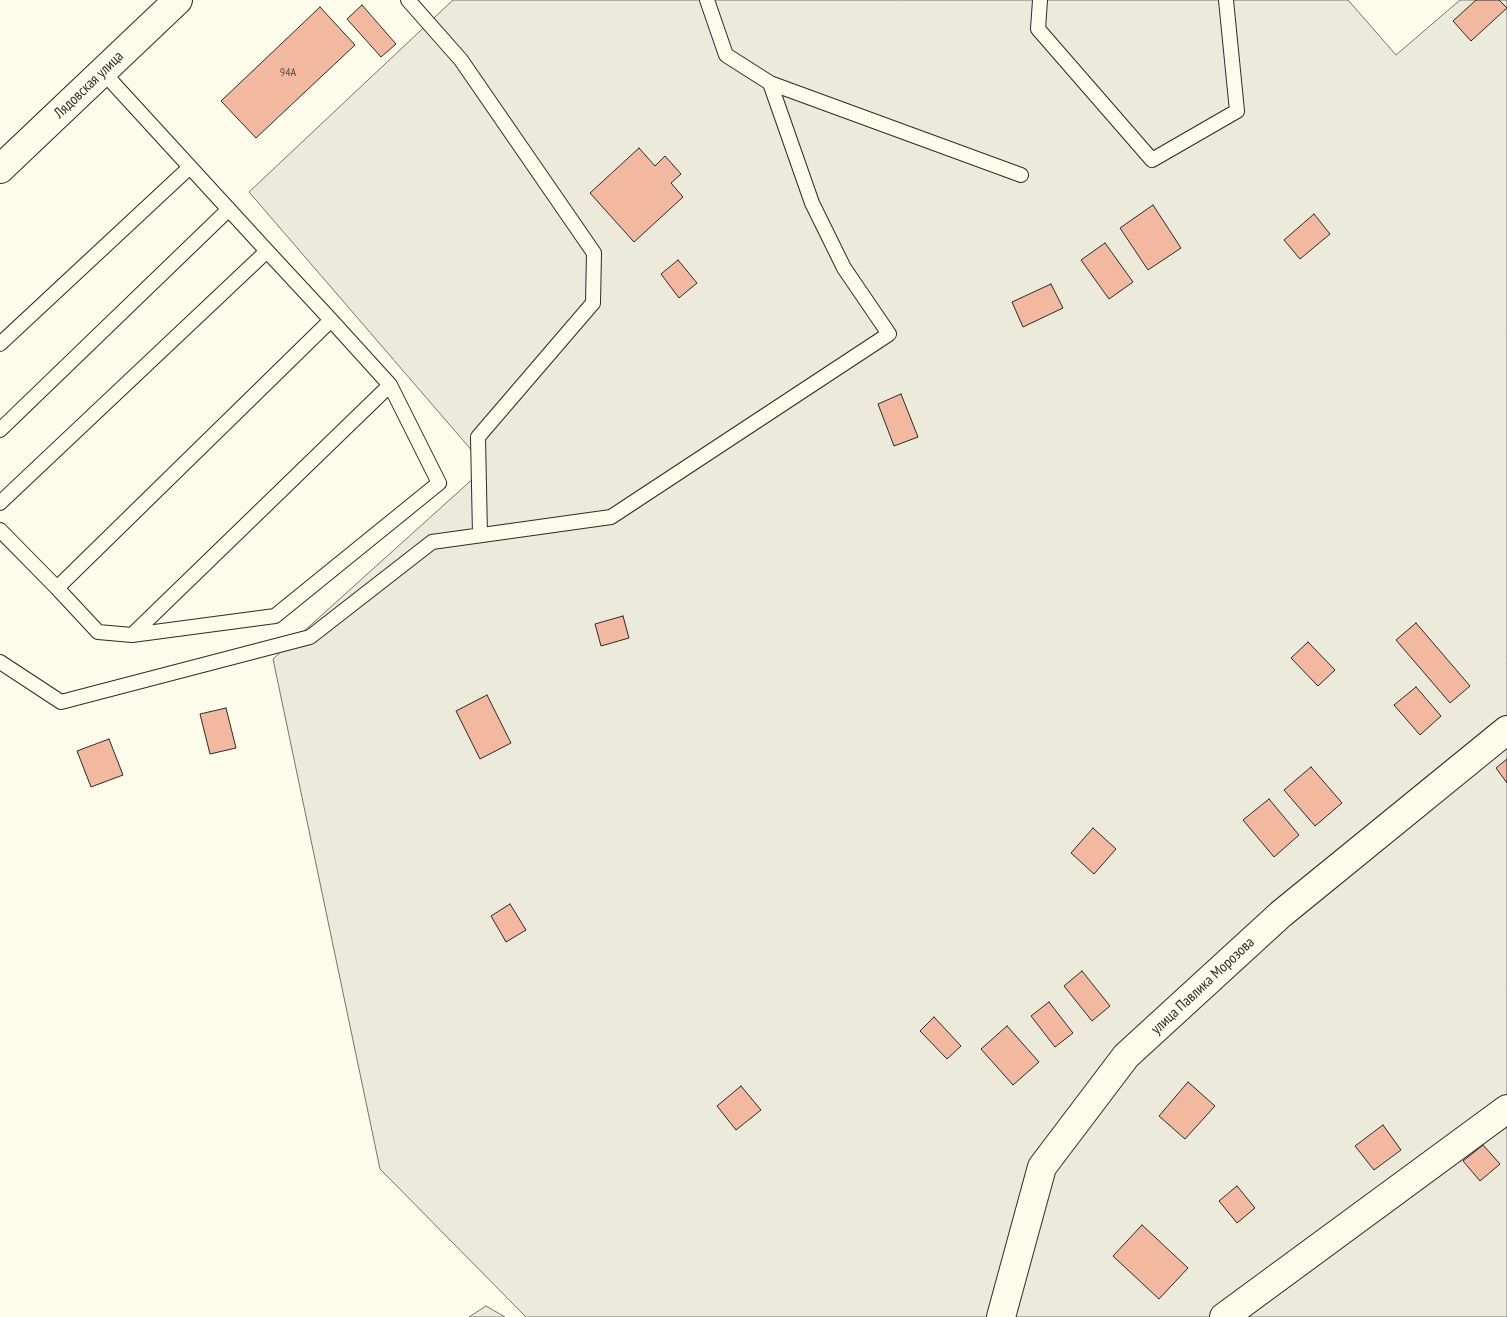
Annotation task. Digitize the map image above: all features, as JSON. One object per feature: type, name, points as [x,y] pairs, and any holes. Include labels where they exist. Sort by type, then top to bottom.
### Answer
[{"type":"street","name":"Лядовская улица","points":[[0,169],[178,0]]},
{"type":"street","name":"улица Павлика Морозова","points":[[1001,1317],[1042,1167],[1126,1056],[1281,914],[1507,730]]},
{"type":"street","points":[[1224,1317],[1507,1109]]},
{"type":"lane","points":[[408,0],[461,60],[594,253],[593,303],[478,437],[480,535]]},
{"type":"lane","points":[[707,0],[726,55],[770,83],[1021,174]]},
{"type":"lane","points":[[1040,0],[1038,29],[1152,160],[1237,111],[1226,0]]},
{"type":"lane","points":[[0,530],[98,632],[132,635],[275,616],[439,483],[390,385],[103,72]]},
{"type":"lane","points":[[0,662],[61,702],[310,637],[432,542],[611,518],[889,334],[844,268],[812,203],[770,83]]},
{"type":"lane","points":[[0,344],[190,166]]},
{"type":"lane","points":[[0,430],[229,209]]},
{"type":"lane","points":[[0,503],[268,251]]},
{"type":"lane","points":[[57,588],[331,320]]},
{"type":"lane","points":[[132,635],[390,385]]},
{"type":"shaded area","points":[[453,0],[1348,0],[1396,55],[1460,0],[1507,0],[1507,1317],[526,1317],[380,1169],[273,659],[486,467],[249,192]]},
{"type":"shaded area","points":[[486,1306],[505,1317],[469,1317]]},
{"type":"building","points":[[1476,0],[1499,0],[1507,8],[1471,41],[1453,21]]},
{"type":"building","points":[[362,5],[396,44],[381,57],[347,19]]},
{"type":"building","points":[[320,7],[355,45],[256,138],[221,101]]},
{"type":"building","points":[[639,148],[655,166],[665,156],[681,174],[671,183],[683,197],[634,242],[590,193]]},
{"type":"building","points":[[1153,205],[1181,248],[1148,270],[1120,228]]},
{"type":"building","points":[[1314,214],[1330,234],[1300,259],[1284,240]]},
{"type":"building","points":[[1105,243],[1133,282],[1109,299],[1081,260]]},
{"type":"building","points":[[678,260],[697,283],[679,298],[661,274]]},
{"type":"building","points":[[1051,284],[1063,308],[1023,327],[1012,302]]},
{"type":"building","points":[[901,394],[918,437],[894,446],[878,404]]},
{"type":"building","points":[[623,616],[629,638],[601,646],[595,624]]},
{"type":"building","points":[[1416,623],[1470,686],[1450,703],[1396,640]]},
{"type":"building","points":[[1308,642],[1335,670],[1318,686],[1291,658]]},
{"type":"building","points":[[1416,687],[1441,716],[1420,735],[1394,705]]},
{"type":"building","points":[[487,695],[511,743],[480,759],[456,711]]},
{"type":"building","points":[[226,708],[236,748],[210,754],[200,714]]},
{"type":"building","points":[[109,739],[123,775],[91,787],[77,751]]},
{"type":"building","points":[[1507,759],[1507,783],[1496,768]]},
{"type":"building","points":[[1311,767],[1342,803],[1315,826],[1284,790]]},
{"type":"building","points":[[1269,799],[1299,835],[1274,857],[1243,820]]},
{"type":"building","points":[[1093,828],[1116,849],[1094,874],[1071,853]]},
{"type":"building","points":[[510,904],[526,930],[506,942],[491,916]]},
{"type":"building","points":[[1082,971],[1110,1006],[1092,1021],[1064,986]]},
{"type":"building","points":[[1049,1002],[1073,1033],[1055,1047],[1031,1016]]},
{"type":"building","points":[[934,1017],[961,1046],[947,1059],[920,1031]]},
{"type":"building","points":[[1007,1026],[1039,1062],[1013,1085],[981,1049]]},
{"type":"building","points":[[1188,1082],[1215,1106],[1185,1139],[1159,1116]]},
{"type":"building","points":[[741,1086],[761,1110],[736,1130],[717,1106]]},
{"type":"building","points":[[1383,1125],[1401,1150],[1374,1170],[1355,1146]]},
{"type":"building","points":[[1483,1145],[1500,1164],[1480,1181],[1463,1161]]},
{"type":"building","points":[[1237,1186],[1255,1208],[1237,1223],[1219,1201]]},
{"type":"building","points":[[1142,1225],[1188,1268],[1159,1299],[1113,1256]]}]
